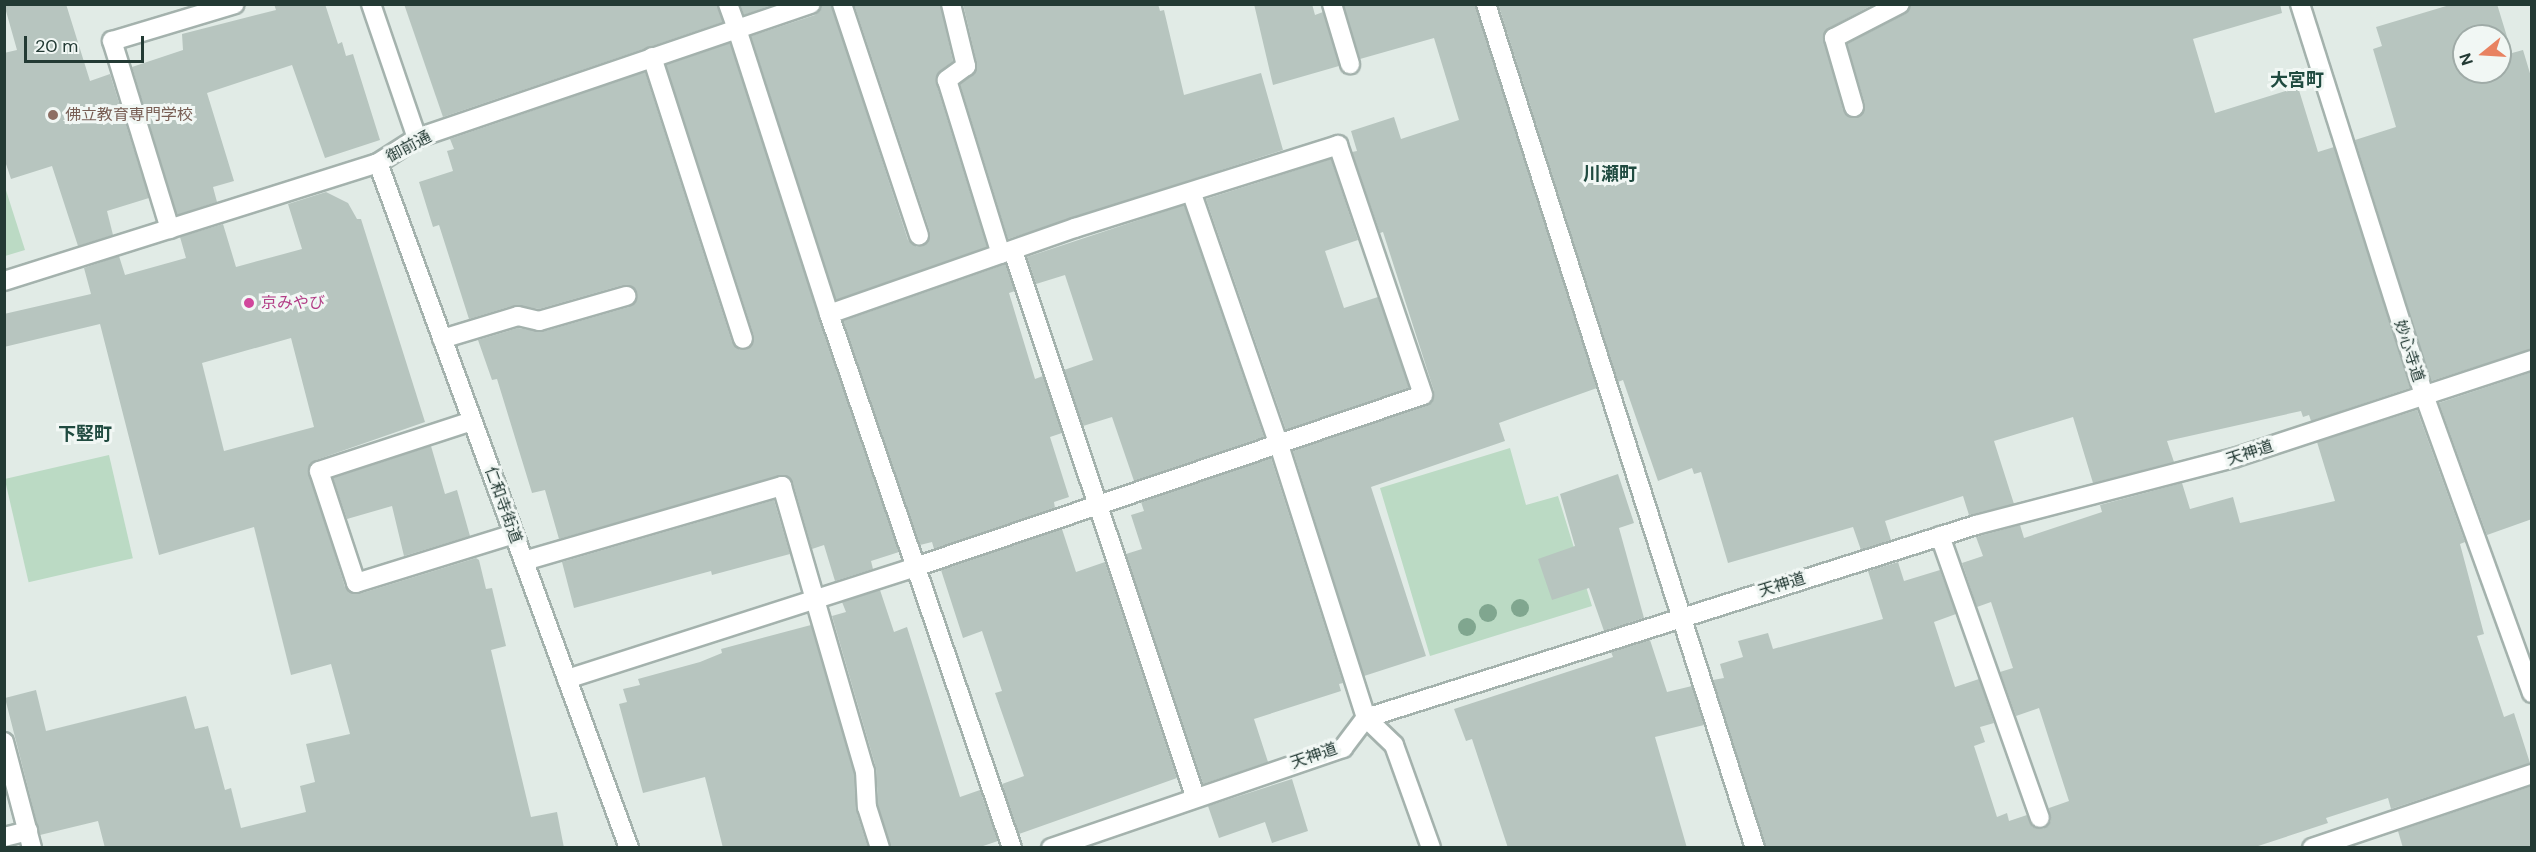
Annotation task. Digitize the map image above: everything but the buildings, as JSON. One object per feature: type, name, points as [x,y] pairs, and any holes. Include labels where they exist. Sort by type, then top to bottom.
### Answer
[{"type":"street","points":[[170,229],[112,41],[235,4]]},
{"type":"street","points":[[371,4],[417,138]]},
{"type":"street","points":[[728,4],[830,315],[918,566],[1012,848]]},
{"type":"street","name":"御前通","points":[[4,281],[378,163],[417,138],[810,4]]},
{"type":"street","points":[[842,4],[919,236]]},
{"type":"street","points":[[951,4],[966,66],[947,80],[1098,504],[1196,796]]},
{"type":"street","points":[[1332,4],[1350,64]]},
{"type":"street","points":[[1486,4],[1683,616],[1755,848]]},
{"type":"street","points":[[1854,107],[1834,38],[1900,4]]},
{"type":"street","name":"妙心寺道","points":[[2300,4],[2424,395],[2532,693]]},
{"type":"street","points":[[652,57],[743,339]]},
{"type":"street","points":[[567,679],[918,566],[1423,395],[1338,145],[1007,252],[830,315]]},
{"type":"street","name":"仁和寺街道","points":[[378,163],[629,848]]},
{"type":"street","points":[[1192,194],[1279,445],[1366,718],[1395,745],[1431,848]]},
{"type":"street","points":[[442,339],[518,316],[539,321],[626,296]]},
{"type":"street","name":"天神道","points":[[1059,846],[1196,796],[1343,748],[1366,718],[1940,536],[2234,458],[2532,360]]},
{"type":"street","points":[[472,421],[319,471],[356,583],[514,534]]},
{"type":"street","points":[[524,561],[782,486],[865,771],[867,807],[880,848]]},
{"type":"street","points":[[1940,536],[2040,818]]},
{"type":"street","points":[[4,742],[30,839],[4,837]]},
{"type":"street","points":[[2312,848],[2532,774]]},
{"type":"green space","points":[[4,184],[25,250],[5,256],[4,256]]},
{"type":"green space","points":[[1510,448],[1526,505],[1558,496],[1592,606],[1430,656],[1380,488]]},
{"type":"green space","points":[[109,455],[133,558],[29,582],[5,479]]},
{"type":"place","name":"佛立教育専門学校","points":[[53,115]]},
{"type":"place","name":"京みやび","points":[[249,303]]},
{"type":"district","name":"大宮町","points":[[2297,80]]},
{"type":"district","name":"川瀬町","points":[[1610,174]]},
{"type":"district","name":"下竪町","points":[[85,434]]}]
